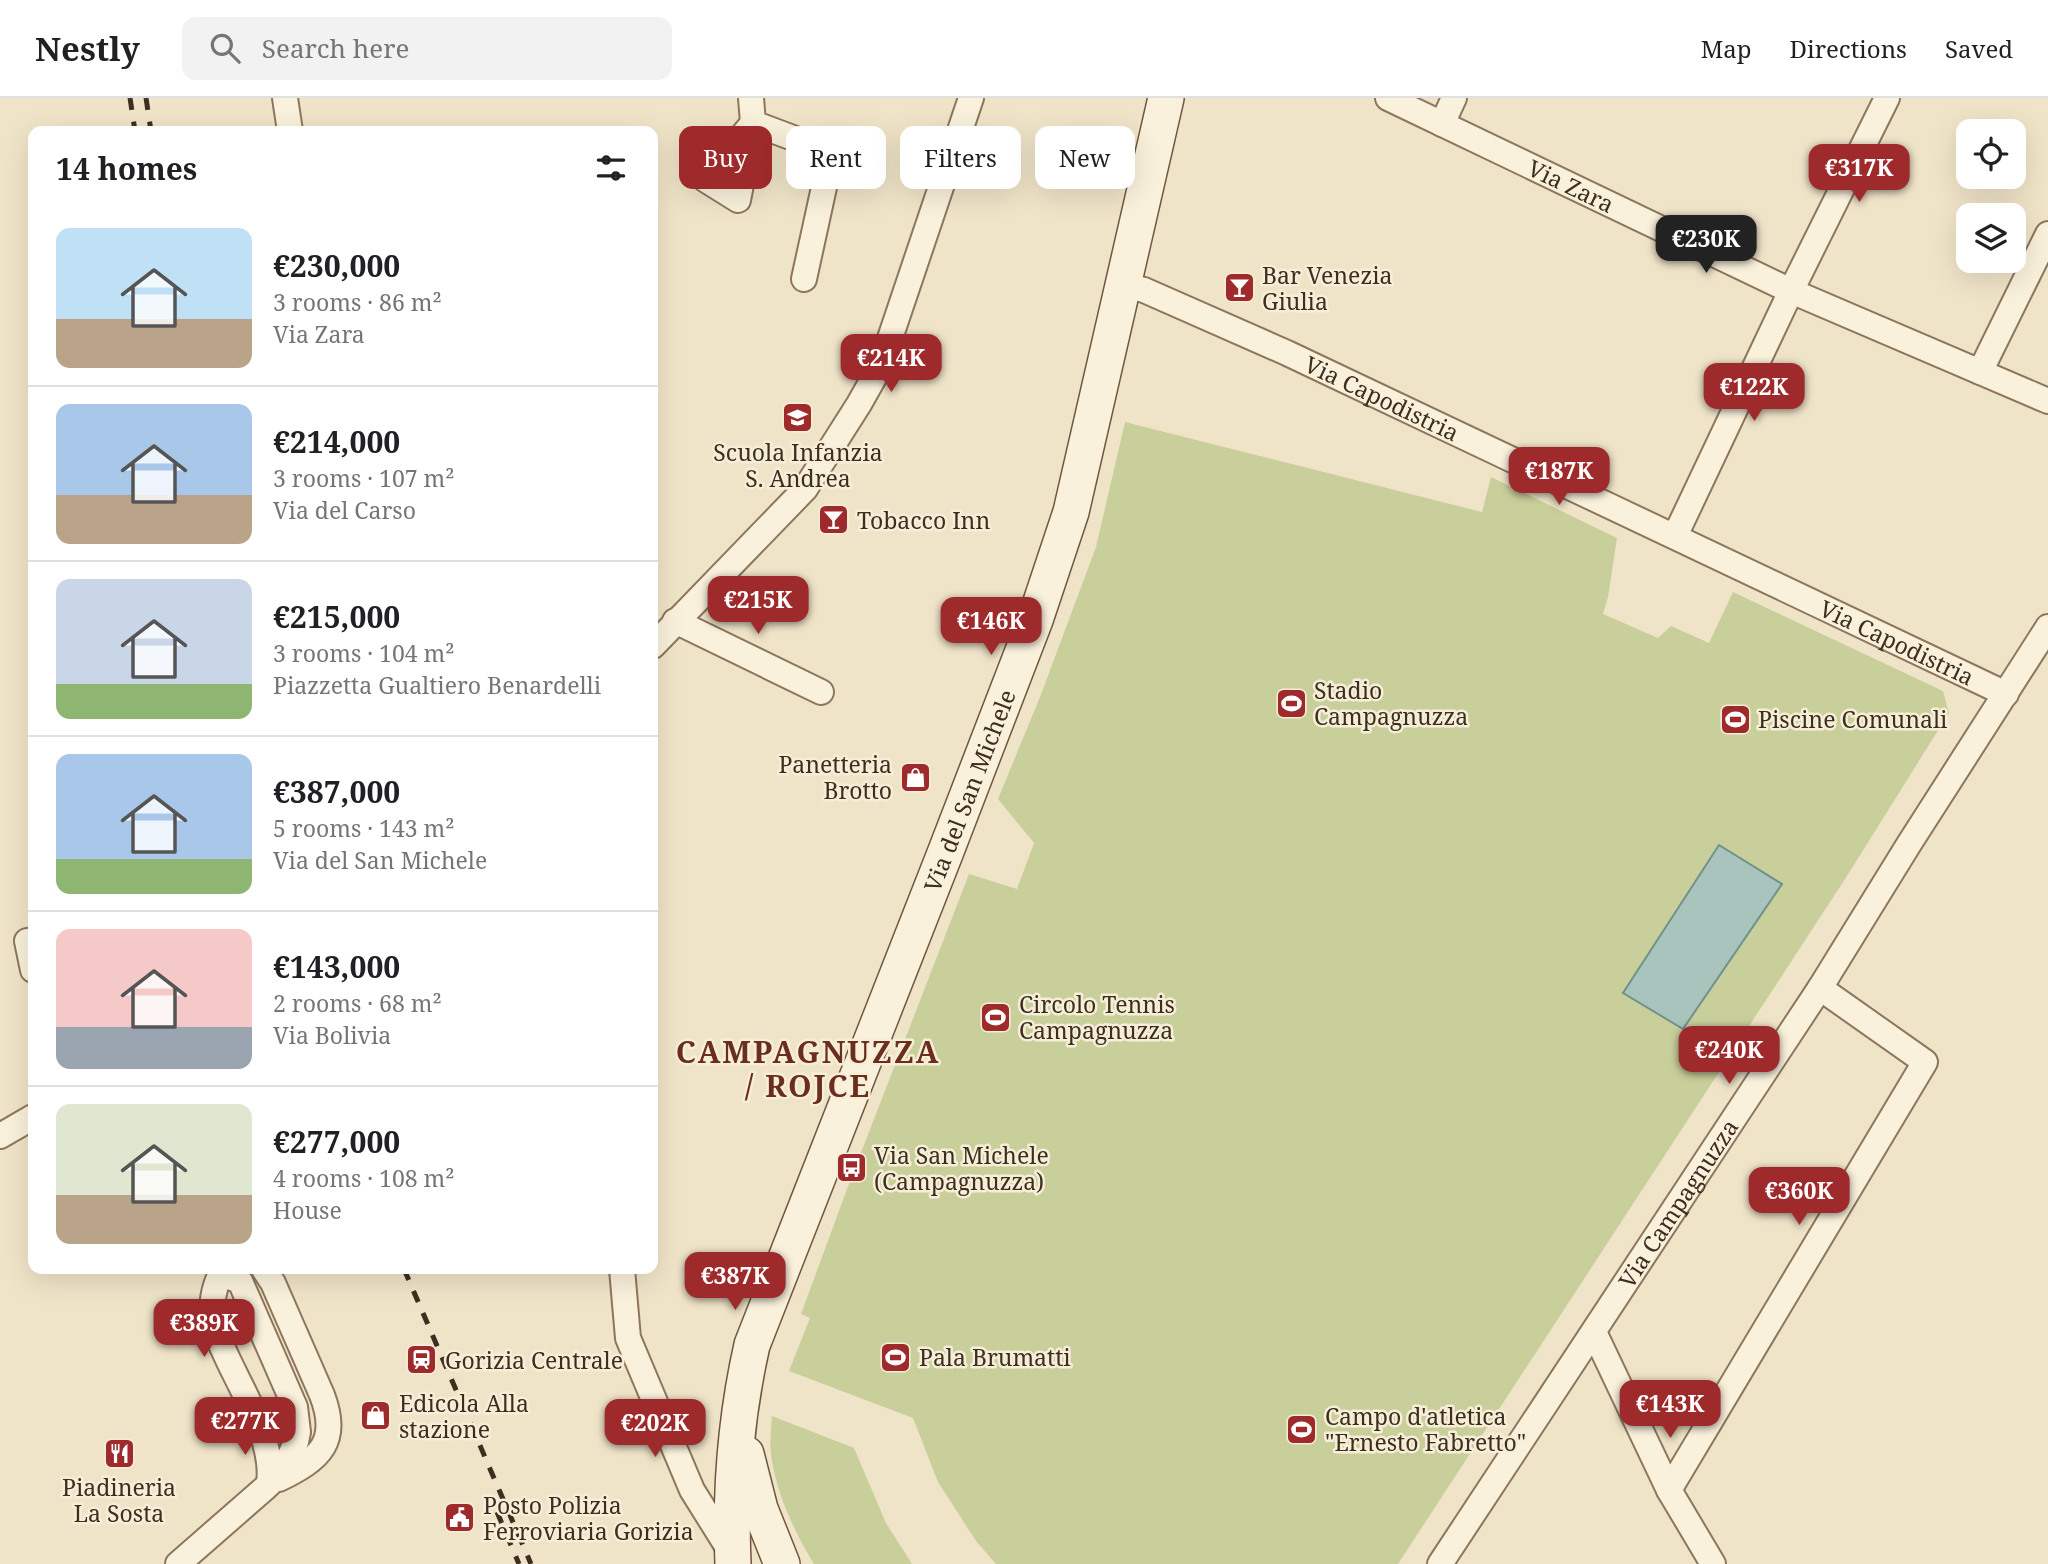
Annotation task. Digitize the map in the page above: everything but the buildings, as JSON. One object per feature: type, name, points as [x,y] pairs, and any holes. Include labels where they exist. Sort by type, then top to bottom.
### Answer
[{"type":"main road","name":"Via del San Michele","points":[[732,1559],[734,1477],[745,1379],[752,1345],[1035,620],[1071,513],[1166,98]]},
{"type":"main road","name":"Via del San Michele","points":[[739,1430],[760,1509],[782,1564]]},
{"type":"street","points":[[285,98],[289,126]]},
{"type":"street","points":[[751,98],[753,123],[809,144],[828,169],[804,279]]},
{"type":"street","points":[[658,640],[806,489],[876,375],[971,98]]},
{"type":"street","name":"Via Zara","points":[[1388,98],[1791,291],[2048,401]]},
{"type":"street","points":[[1442,124],[1454,98]]},
{"type":"street","points":[[1675,536],[1791,291],[1887,98]]},
{"type":"street","points":[[1980,372],[2048,234]]},
{"type":"street","name":"Via Capodistria","points":[[1124,285],[1144,290],[1287,353],[2006,694]]},
{"type":"street","points":[[679,617],[821,692]]},
{"type":"street","name":"Via Campagnuzza","points":[[1440,1564],[1820,988],[2048,627]]},
{"type":"street","points":[[1669,1490],[1925,1062],[1820,988]]},
{"type":"street","points":[[0,1136],[28,1120]]},
{"type":"street","points":[[221,1274],[214,1297],[213,1324],[264,1443],[271,1471],[269,1484]]},
{"type":"street","points":[[178,1564],[284,1469],[298,1432],[295,1407],[240,1281],[226,1274]]},
{"type":"street","points":[[268,1274],[274,1283],[329,1412],[330,1427],[325,1443],[317,1455],[299,1469],[269,1484]]},
{"type":"street","points":[[622,1274],[628,1338],[692,1490],[732,1559]]},
{"type":"street","points":[[1594,1332],[1669,1490],[1713,1564]]},
{"type":"green space","points":[[1125,422],[1482,512],[1491,477],[1617,538],[1603,614],[1658,638],[1671,626],[1709,643],[1733,592],[1943,691],[1949,713],[1847,876],[1398,1564],[996,1564],[976,1541],[938,1482],[913,1418],[789,1371],[810,1318],[801,1314],[969,874],[1017,889],[1034,843],[998,799],[1040,697],[1096,547]]},
{"type":"green space","points":[[772,1416],[854,1448],[886,1523],[912,1564],[814,1564],[794,1527],[778,1488],[770,1438]]},
{"type":"water","points":[[1719,845],[1782,884],[1683,1029],[1623,993]]},
{"type":"railway","points":[[130,98],[134,126]]},
{"type":"railway","points":[[146,98],[150,126]]},
{"type":"railway","points":[[406,1274],[531,1564]]},
{"type":"railway","points":[[497,1512],[519,1564]]},
{"type":"place","name":"Bar Venezia Giulia","points":[[1239,288]]},
{"type":"place","name":"Scuola Infanzia S. Andrea","points":[[798,418]]},
{"type":"place","name":"Tobacco Inn","points":[[834,520]]},
{"type":"place","name":"Stadio Campagnuzza","points":[[1291,703]]},
{"type":"place","name":"Piscine Comunali","points":[[1735,719]]},
{"type":"place","name":"Panetteria Brotto","points":[[915,777]]},
{"type":"place","name":"Circolo Tennis Campagnuzza","points":[[996,1017]]},
{"type":"place","name":"Via San Michele (Campagnuzza)","points":[[851,1168]]},
{"type":"place","name":"Pala Brumatti","points":[[896,1357]]},
{"type":"place","name":"Gorizia Centrale","points":[[422,1360]]},
{"type":"place","name":"Edicola Alla stazione","points":[[376,1416]]},
{"type":"place","name":"Campo d'atletica \"Ernesto Fabretto\"","points":[[1302,1429]]},
{"type":"place","name":"Piadineria La Sosta","points":[[119,1453]]},
{"type":"place","name":"Posto Polizia Ferroviaria Gorizia","points":[[460,1518]]},
{"type":"district","name":"CAMPAGNUZZA / ROJCE","points":[[808,1068]]}]
